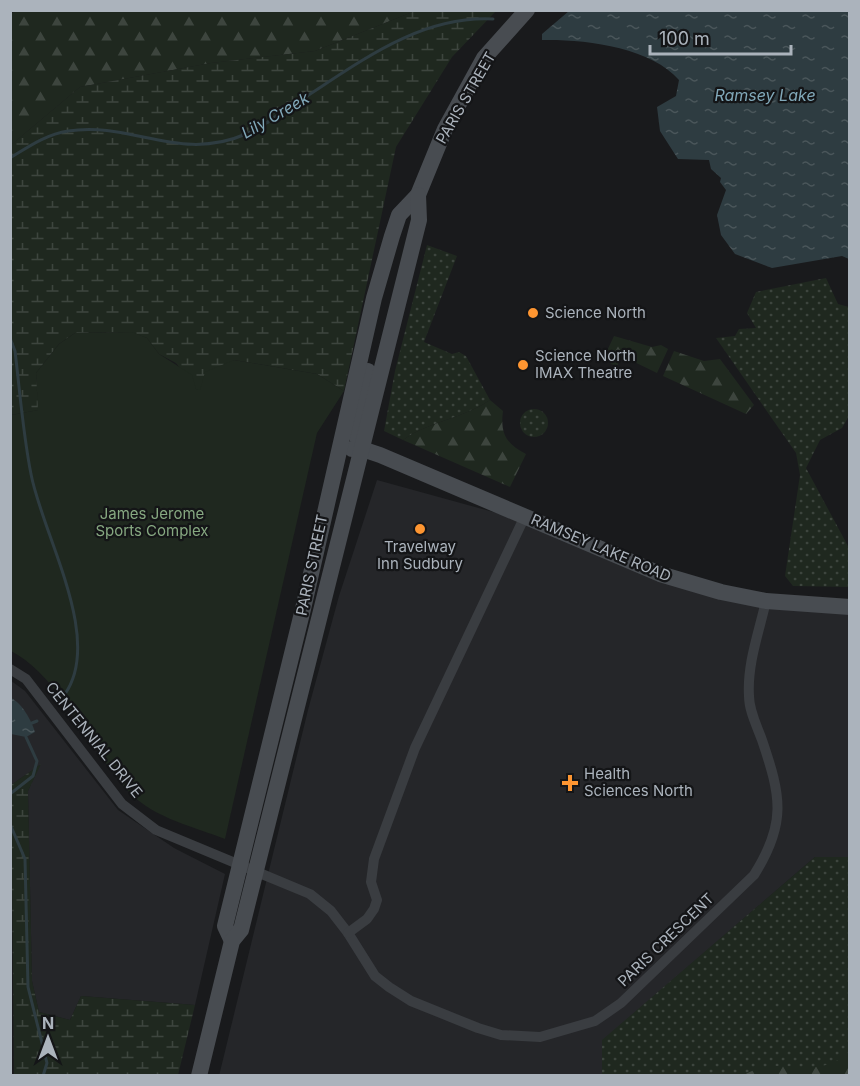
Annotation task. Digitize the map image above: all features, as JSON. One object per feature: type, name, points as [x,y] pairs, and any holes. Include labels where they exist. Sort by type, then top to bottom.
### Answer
[{"type":"main road","name":"PARIS STREET","points":[[199,1076],[232,941],[241,930],[248,867],[334,465],[379,279],[399,215],[418,195],[445,129],[484,58],[527,10]]},
{"type":"main road","name":"PARIS STREET","points":[[248,867],[362,449],[419,220],[418,195]]},
{"type":"main road","points":[[362,449],[357,441],[356,426],[389,279],[399,215]]},
{"type":"main road","points":[[334,465],[352,449],[362,449]]},
{"type":"main road","name":"RAMSEY LAKE ROAD","points":[[362,449],[660,574],[721,592],[766,601],[849,607]]},
{"type":"street","points":[[348,933],[368,919],[374,909],[376,900],[371,882],[374,859],[415,748],[525,516]]},
{"type":"street","name":"PARIS CRESCENT","points":[[248,867],[310,894],[331,911],[375,976],[411,1000],[501,1035],[540,1037],[595,1021],[621,1003],[754,875],[772,843],[779,820],[778,800],[748,698],[750,669],[766,601]]},
{"type":"street","name":"CENTENNIAL DRIVE","points":[[10,669],[26,679],[122,804],[156,830],[248,867]]},
{"type":"shaded area","name":"Health Sciences North","points":[[377,480],[515,518],[659,579],[849,608],[849,857],[815,857],[603,1040],[602,1075],[219,1076],[308,710],[339,596]]},
{"type":"shaded area","points":[[10,680],[25,691],[118,810],[174,848],[225,874],[195,1005],[81,996],[70,1020],[39,1012],[32,981],[28,791],[40,765],[11,785]]},
{"type":"green space","points":[[23,10],[415,11],[315,51],[211,63],[80,87],[11,145],[11,13]]},
{"type":"green space","points":[[415,11],[496,11],[452,57],[396,147],[344,391],[317,374],[234,360],[200,391],[176,363],[159,354],[147,338],[131,332],[75,333],[59,344],[36,373],[39,410],[11,415],[11,145],[80,87],[211,63],[315,51]]},
{"type":"green space","points":[[427,245],[457,256],[424,342],[452,354],[459,352],[466,356],[490,400],[469,412],[424,428],[403,440],[384,431],[395,371]]},
{"type":"green space","points":[[826,278],[838,304],[849,307],[849,416],[842,428],[820,440],[806,468],[849,548],[849,587],[793,586],[785,576],[800,475],[796,453],[716,338],[735,336],[739,329],[756,328],[747,313],[756,292]]},
{"type":"green space","name":"James Jerome Sports Complex","points":[[132,332],[147,338],[159,354],[192,375],[196,389],[200,390],[205,372],[234,360],[317,374],[344,391],[317,433],[225,839],[163,816],[131,794],[116,777],[75,717],[45,679],[29,663],[11,651],[11,415],[38,410],[36,373],[59,344],[75,333]]},
{"type":"green space","points":[[614,336],[652,347],[661,345],[668,349],[657,373],[622,356],[617,366],[611,364],[606,353]]},
{"type":"green space","points":[[674,351],[704,361],[720,359],[754,405],[746,414],[663,376]]},
{"type":"green space","points":[[490,400],[503,411],[504,432],[509,442],[526,454],[510,487],[403,440],[424,428],[469,412]]},
{"type":"green space","points":[[534,409],[544,413],[548,423],[544,433],[534,437],[524,433],[520,423],[524,413]]},
{"type":"green space","points":[[41,764],[28,791],[32,981],[39,1012],[70,1020],[81,996],[195,1005],[178,1075],[14,1075],[11,785]]},
{"type":"green space","points":[[815,857],[849,857],[849,1075],[602,1075],[602,1040]]},
{"type":"green space","points":[[849,1052],[849,1075],[744,1075],[772,1066],[823,1066]]},
{"type":"water","name":"Ramsey Lake","points":[[569,11],[849,11],[849,259],[842,256],[772,268],[735,254],[721,235],[717,215],[726,190],[720,182],[721,178],[711,169],[709,160],[678,159],[660,131],[657,107],[676,96],[679,80],[652,60],[616,47],[577,41],[542,40],[542,34]]},
{"type":"water","points":[[11,698],[29,717],[35,732],[26,737],[11,734]]},
{"type":"waterway","name":"Lily Creek","points":[[10,158],[45,138],[68,131],[91,129],[177,143],[222,142],[256,129],[358,63],[409,36],[436,26],[464,20],[493,19]]},
{"type":"waterway","points":[[10,338],[15,351],[31,474],[67,586],[74,616],[78,644],[75,671],[65,694]]},
{"type":"waterway","points":[[32,723],[37,721]]},
{"type":"waterway","points":[[10,794],[33,776],[37,761],[26,737]]},
{"type":"waterway","points":[[10,824],[25,859],[28,987],[47,1063],[43,1076]]},
{"type":"place","name":"Science North","points":[[533,313]]},
{"type":"place","name":"Science North IMAX Theatre","points":[[523,365]]},
{"type":"place","name":"Travelway Inn Sudbury","points":[[420,529]]},
{"type":"place","name":"Health Sciences North","points":[[570,783]]}]
